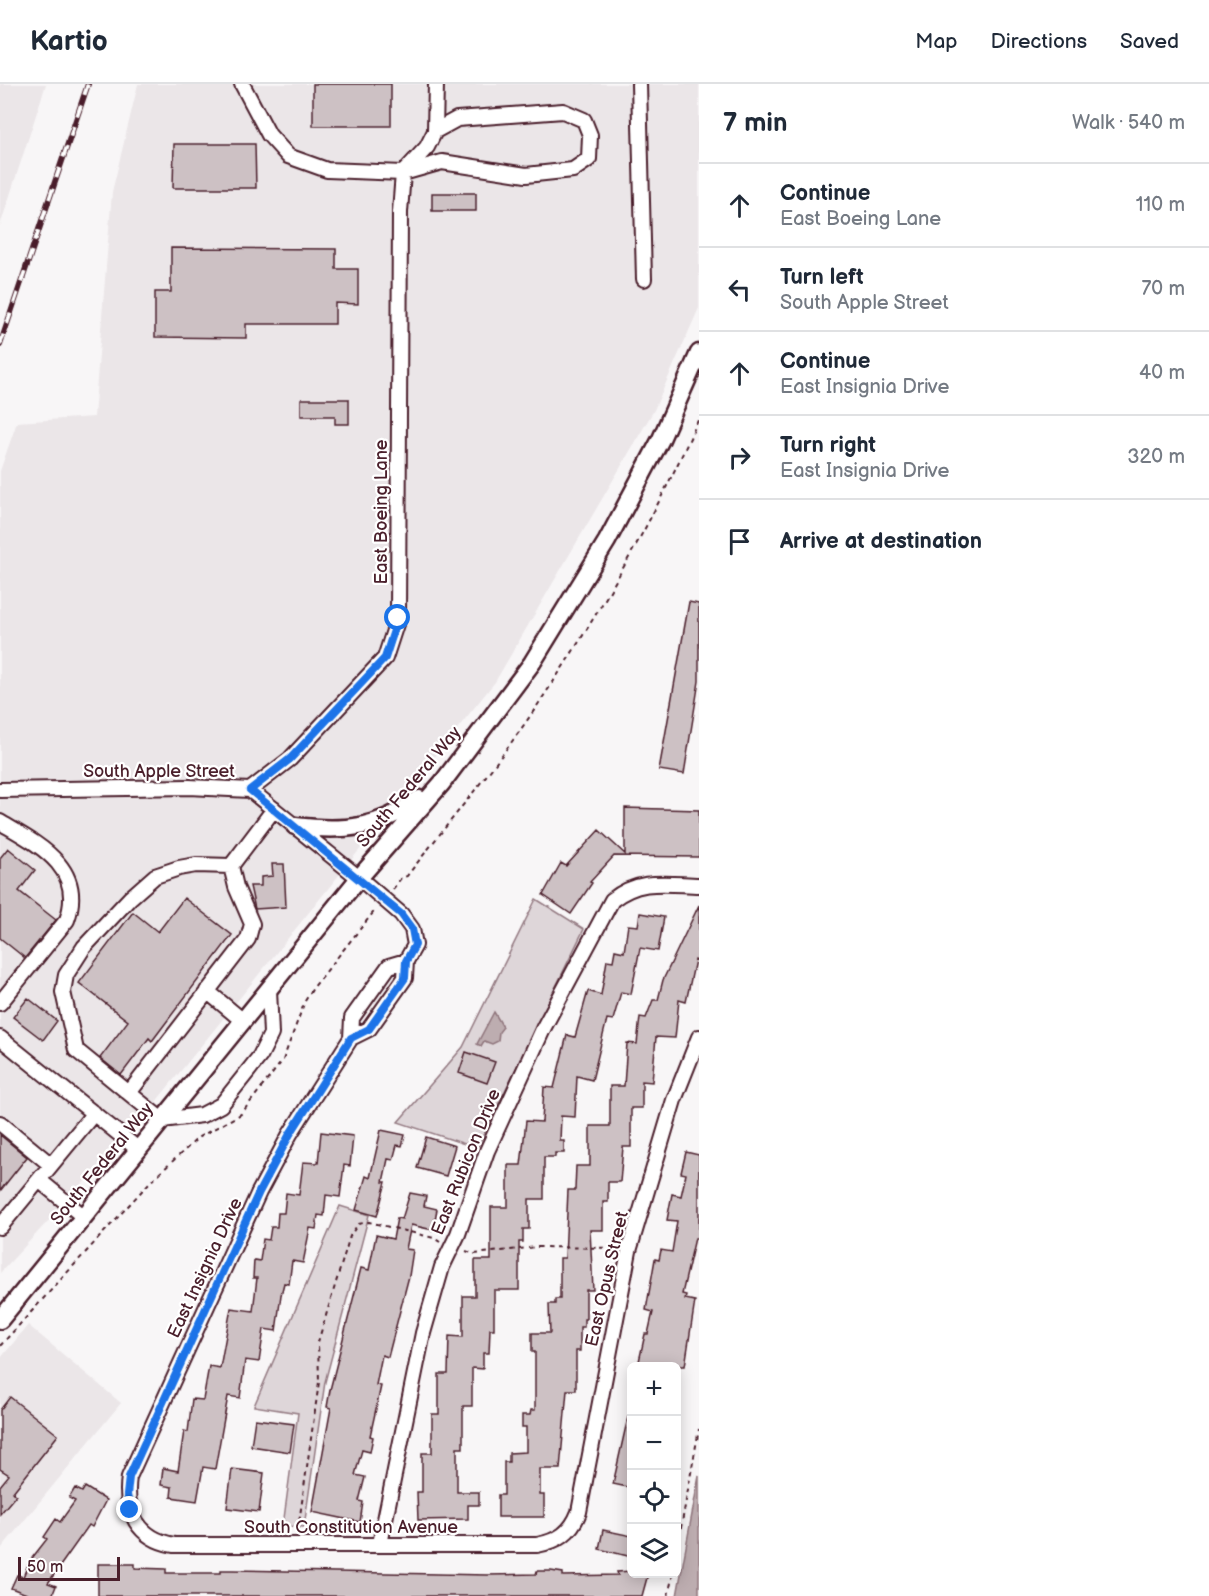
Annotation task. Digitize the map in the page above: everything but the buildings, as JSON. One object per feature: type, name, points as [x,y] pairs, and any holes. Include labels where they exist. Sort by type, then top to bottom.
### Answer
[{"type":"main road","name":"South Federal Way","points":[[0,1320],[359,878],[442,783],[532,663],[601,551],[661,439],[699,353]]},
{"type":"main road","points":[[295,826],[332,831],[372,823],[404,810],[442,783]]},
{"type":"street","points":[[243,84],[269,135],[288,156],[327,170],[403,173],[442,162],[526,175],[573,170],[589,159],[590,135],[584,120],[563,111],[457,119],[435,131]]},
{"type":"street","points":[[403,173],[427,147],[435,131],[436,84]]},
{"type":"street","points":[[639,84],[644,279]]},
{"type":"street","name":"East Boeing Lane","points":[[250,790],[290,759],[385,658],[398,618],[400,212],[403,173]]},
{"type":"street","name":"South Apple Street","points":[[0,790],[189,787],[250,790],[359,878]]},
{"type":"street","points":[[231,866],[274,809]]},
{"type":"street","points":[[0,822],[36,843],[61,864],[70,892],[72,908],[67,920],[0,1003]]},
{"type":"street","points":[[129,1093],[248,939],[252,924],[236,887],[231,866]]},
{"type":"street","points":[[231,866],[179,868],[155,876],[130,898],[84,947],[66,975],[63,992],[76,1050],[162,1120],[202,1115],[221,1105],[260,1056],[271,1034],[269,989]]},
{"type":"street","name":"East Insignia Drive","points":[[351,1038],[369,1029],[405,978],[406,961],[415,945],[412,929],[401,914],[359,878]]},
{"type":"street","name":"East Rubicon Drive","points":[[380,1544],[423,1333],[442,1267],[458,1234],[487,1151],[544,1027],[612,900],[627,889],[643,884],[699,885]]},
{"type":"street","name":"East Insignia Drive","points":[[136,1524],[127,1495],[129,1477],[259,1192],[290,1134],[351,1038],[352,1018],[389,966],[406,961]]},
{"type":"street","points":[[207,991],[243,1021]]},
{"type":"street","name":"East Opus Street","points":[[568,1532],[579,1512],[629,1251],[674,1100],[699,1037]]},
{"type":"street","points":[[0,1038],[139,1150]]},
{"type":"street","points":[[0,1227],[94,1113]]},
{"type":"street","points":[[0,1123],[51,1165]]},
{"type":"street","points":[[39,1180],[84,1217]]},
{"type":"street","name":"South Constitution Avenue","points":[[136,1524],[161,1542],[174,1545],[537,1545],[552,1542],[568,1532]]},
{"type":"path","points":[[401,878],[407,876],[539,704],[630,555],[664,494],[699,418]]},
{"type":"path","points":[[0,1346],[150,1182],[199,1137],[241,1114],[283,1060],[305,1001],[313,988],[369,918]]},
{"type":"path","points":[[298,1533],[319,1382],[318,1342],[350,1236],[358,1224],[369,1222],[434,1238],[440,1242]]},
{"type":"path","points":[[463,1249],[474,1254],[538,1247],[619,1249]]},
{"type":"path","points":[[681,1528],[699,1429]]},
{"type":"path","points":[[668,1596],[672,1578]]},
{"type":"shaded area","points":[[0,84],[46,84],[0,226]]},
{"type":"shaded area","points":[[138,84],[699,84],[699,308],[654,410],[495,682],[138,1124],[0,1273],[0,471],[17,422],[94,417],[112,192]]},
{"type":"shaded area","points":[[536,899],[584,929],[477,1148],[398,1122],[463,1047]]},
{"type":"shaded area","points":[[494,1012],[503,1027],[499,1032],[498,1041],[492,1044],[484,1041],[481,1046],[477,1044]]},
{"type":"shaded area","points":[[340,1206],[369,1215],[325,1382],[304,1527],[283,1526],[298,1413],[254,1406]]},
{"type":"shaded area","points":[[28,1325],[121,1403],[0,1550],[0,1359]]},
{"type":"shaded area","points":[[699,1476],[699,1596],[677,1596]]},
{"type":"railway","points":[[0,345],[88,84]]},
{"type":"route","points":[[130,1510],[127,1495],[129,1477],[259,1192],[290,1134],[351,1038],[369,1029],[405,978],[406,961],[415,945],[412,929],[401,914],[250,790],[290,759],[385,658],[398,618]]}]
